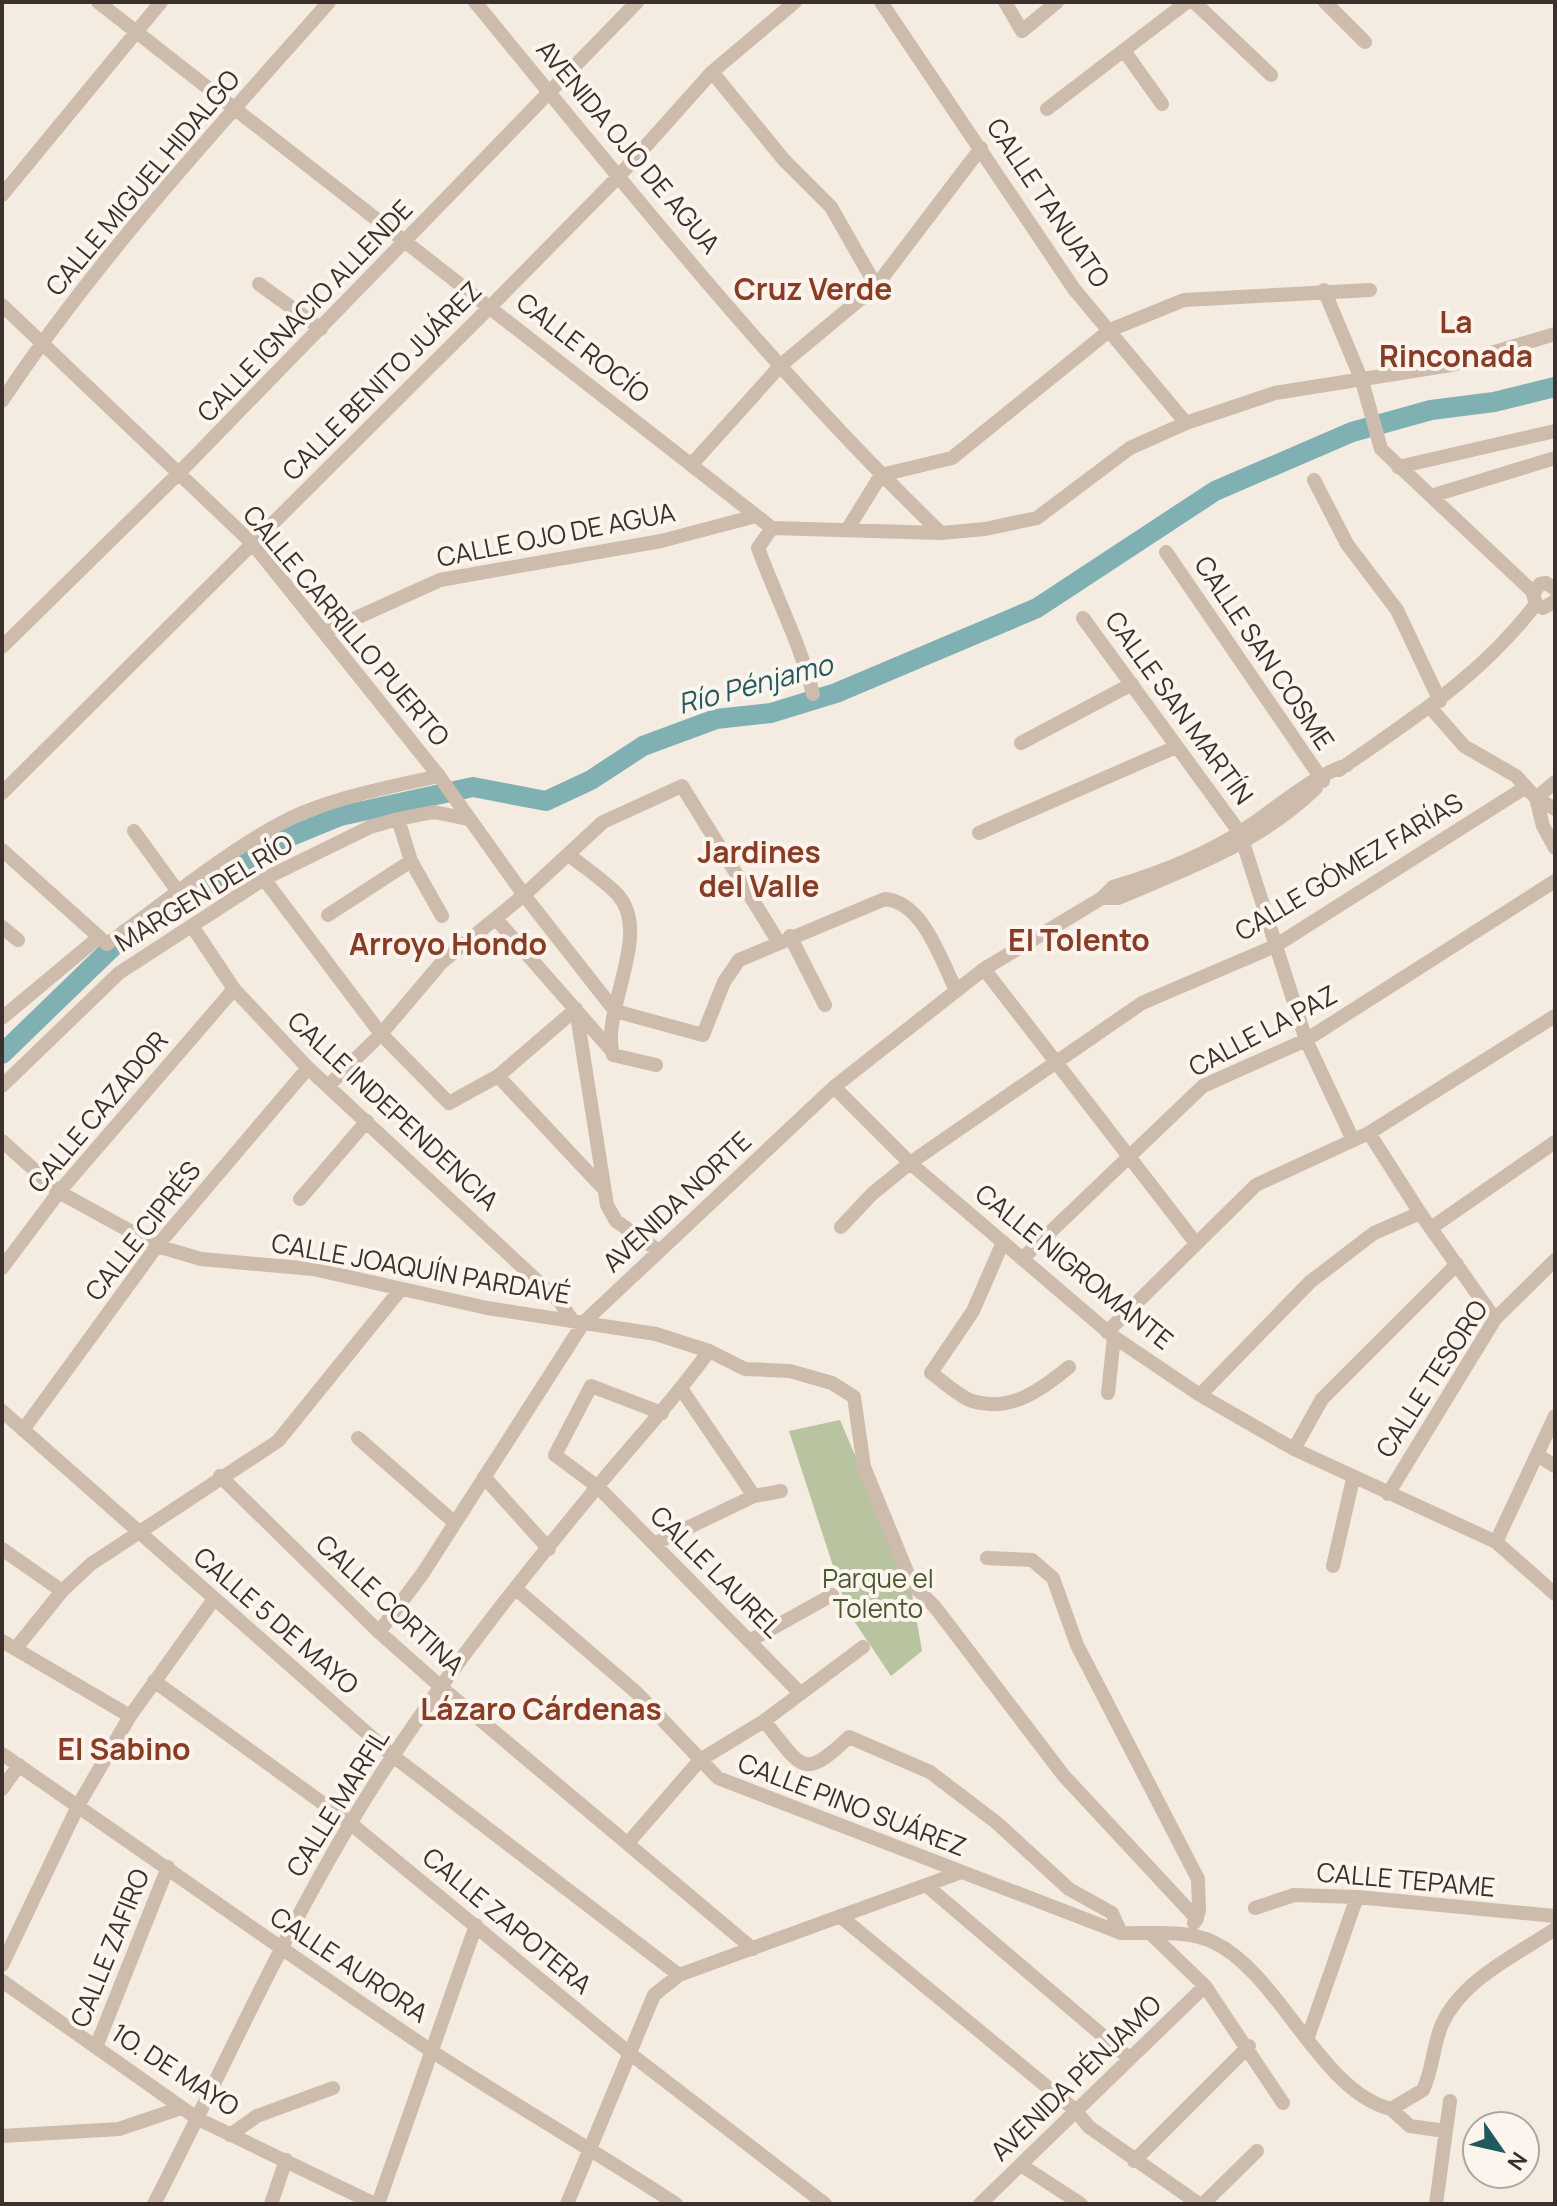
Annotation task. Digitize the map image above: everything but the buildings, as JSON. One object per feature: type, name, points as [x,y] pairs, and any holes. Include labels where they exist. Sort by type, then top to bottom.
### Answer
[{"type":"street","name":"CALLE ROCÍO","points":[[98,2],[772,528]]},
{"type":"street","points":[[2,195],[161,2]]},
{"type":"street","name":"CALLE MIGUEL HIDALGO","points":[[2,401],[43,340],[235,108],[329,2]]},
{"type":"street","name":"AVENIDA OJO DE AGUA","points":[[475,2],[781,365],[881,475],[947,532]]},
{"type":"street","name":"CALLE IGNACIO ALLENDE","points":[[2,647],[407,242],[637,2]]},
{"type":"street","name":"CALLE BENITO JUÁREZ","points":[[2,793],[491,306],[619,176],[712,72],[795,2]]},
{"type":"street","name":"CALLE TANUATO","points":[[881,2],[1074,289],[1186,423]]},
{"type":"street","points":[[1005,2],[1022,31],[1057,2]]},
{"type":"street","points":[[1047,109],[1187,2]]},
{"type":"street","points":[[1194,2],[1271,75]]},
{"type":"street","points":[[1325,2],[1365,42]]},
{"type":"street","points":[[1125,52],[1162,104]]},
{"type":"street","points":[[712,72],[784,160],[831,207],[876,286]]},
{"type":"street","points":[[692,464],[781,365],[876,286],[981,148]]},
{"type":"street","points":[[259,284],[321,329]]},
{"type":"street","points":[[1324,290],[1362,381],[1381,449],[1543,608],[1555,601]]},
{"type":"street","points":[[847,530],[881,475],[952,458],[1110,330],[1184,300],[1324,290],[1370,290]]},
{"type":"street","name":"CALLE CARRILLO PUERTO","points":[[2,305],[43,340],[253,544],[443,782],[524,895],[615,1011]]},
{"type":"street","points":[[813,694],[802,650],[776,600],[758,548],[772,528],[947,532],[1037,518],[1130,448],[1186,423],[1275,393],[1451,365],[1555,334]]},
{"type":"street","points":[[1398,467],[1555,431]]},
{"type":"street","points":[[1431,496],[1555,458]]},
{"type":"street","points":[[1314,480],[1347,544],[1397,610],[1434,704],[1464,746],[1516,776],[1531,792],[1555,809]]},
{"type":"street","name":"CALLE OJO DE AGUA","points":[[325,632],[440,580],[661,541],[756,516]]},
{"type":"street","name":"CALLE SAN COSME","points":[[1166,552],[1321,778]]},
{"type":"street","points":[[1535,598],[1540,584],[1555,588]]},
{"type":"street","name":"AVENIDA NORTE","points":[[379,1632],[455,1523],[578,1321],[659,1251],[834,1087],[984,969],[1102,898],[1118,898],[1292,811],[1321,778],[1347,765],[1434,704],[1500,648],[1535,598]]},
{"type":"street","name":"CALLE SAN MARTÍN","points":[[1083,618],[1240,839],[1306,1040],[1353,1140]]},
{"type":"street","points":[[1021,743],[1132,684]]},
{"type":"street","points":[[979,833],[1176,747]]},
{"type":"street","points":[[2,1018],[103,940],[301,814],[369,791],[443,782]]},
{"type":"street","name":"CALLE GÓMEZ FARÍAS","points":[[841,1227],[872,1194],[910,1163],[1142,1003],[1275,946],[1531,792],[1555,782]]},
{"type":"street","points":[[328,1086],[381,1034],[442,962],[524,895],[603,822],[682,786],[825,1005]]},
{"type":"street","points":[[1531,792],[1555,848]]},
{"type":"street","name":"MARGEN DEL RÍO","points":[[2,1086],[119,973],[264,879],[370,827],[434,812],[465,814]]},
{"type":"street","points":[[398,819],[411,861],[442,916]]},
{"type":"street","points":[[134,831],[179,893]]},
{"type":"street","points":[[2,850],[103,940]]},
{"type":"street","points":[[569,855],[619,896],[626,910],[627,963],[615,1011],[612,1052]]},
{"type":"street","points":[[328,915],[411,861]]},
{"type":"street","points":[[264,879],[381,1034],[449,1103],[498,1076],[576,1009]]},
{"type":"street","name":"CALLE LA PAZ","points":[[1022,1259],[1128,1154],[1203,1086],[1306,1040],[1555,881]]},
{"type":"street","points":[[615,1011],[703,1035],[724,982],[739,960],[784,938],[885,899],[899,900],[921,923],[956,990]]},
{"type":"street","points":[[496,919],[612,1052],[656,1065]]},
{"type":"street","name":"CALLE INDEPENDENCIA","points":[[192,926],[234,989],[308,1068],[578,1321]]},
{"type":"street","points":[[2,927],[18,940]]},
{"type":"street","points":[[984,969],[1058,1060],[1195,1242]]},
{"type":"street","name":"CALLE CAZADOR","points":[[2,1268],[59,1192],[234,989]]},
{"type":"street","points":[[576,1009],[602,1186],[616,1221],[659,1251]]},
{"type":"street","points":[[1108,1393],[1111,1334],[1195,1242],[1256,1185],[1369,1133],[1498,1055],[1555,1016]]},
{"type":"street","name":"CALLE CIPRÉS","points":[[23,1430],[157,1246],[308,1068]]},
{"type":"street","points":[[498,1076],[602,1186]]},
{"type":"street","name":"CALLE NIGROMANTE","points":[[834,1087],[910,1163],[1111,1334],[1200,1395],[1294,1449],[1353,1479],[1496,1542],[1555,1594]]},
{"type":"street","points":[[300,1199],[367,1121]]},
{"type":"street","points":[[1369,1133],[1420,1213],[1495,1319]]},
{"type":"street","name":"CALLE JOAQUÍN PARDAVÉ","points":[[2,1141],[59,1192],[157,1246],[201,1259],[313,1269],[487,1308],[656,1334],[709,1351],[745,1369],[790,1371],[832,1383],[854,1397],[864,1467],[912,1584],[935,1607],[1064,1776],[1197,1919]]},
{"type":"street","points":[[1431,1228],[1555,1142]]},
{"type":"street","points":[[1200,1395],[1310,1282],[1374,1233],[1420,1213]]},
{"type":"street","points":[[1003,1242],[973,1311],[931,1373],[972,1401],[1011,1404],[1042,1389],[1069,1367]]},
{"type":"street","name":"CALLE TESORO","points":[[1388,1494],[1495,1319],[1555,1260]]},
{"type":"street","points":[[1294,1449],[1322,1399],[1457,1264]]},
{"type":"street","points":[[130,1716],[9,1644],[91,1564],[220,1476],[278,1441],[401,1289]]},
{"type":"street","name":"CALLE MARFIL","points":[[154,2204],[279,1948],[350,1823],[393,1756],[516,1589],[682,1390],[709,1351]]},
{"type":"street","name":"CALLE LAUREL","points":[[662,1413],[597,1386],[586,1391],[555,1455],[598,1487],[656,1543],[799,1692]]},
{"type":"street","points":[[682,1390],[754,1496]]},
{"type":"street","name":"CALLE 5 DE MAYO","points":[[2,1411],[393,1756],[679,1975]]},
{"type":"street","points":[[1496,1542],[1539,1456],[1555,1416]]},
{"type":"street","points":[[358,1438],[455,1523]]},
{"type":"street","points":[[1539,1456],[1555,1466]]},
{"type":"street","name":"CALLE CORTINA","points":[[220,1476],[379,1632],[753,1949]]},
{"type":"street","points":[[484,1477],[549,1549]]},
{"type":"street","points":[[1333,1566],[1353,1479]]},
{"type":"street","points":[[656,1543],[754,1496],[781,1491]]},
{"type":"street","points":[[2,1549],[62,1591]]},
{"type":"street","points":[[987,1558],[1032,1560],[1053,1578],[1077,1645],[1198,1879],[1197,1919],[1187,1934],[1214,1942],[1241,1962],[1358,2096],[1391,2109],[1410,2126],[1445,2131]]},
{"type":"street","name":"CALLE PINO SUÁREZ","points":[[516,1589],[637,1693],[718,1778],[1121,1933],[1187,1934]]},
{"type":"street","points":[[751,1640],[832,1595]]},
{"type":"street","points":[[2,1965],[79,1804],[130,1716],[214,1599]]},
{"type":"street","points":[[628,1843],[700,1760],[764,1721],[863,1647]]},
{"type":"street","name":"CALLE ZAPOTERA","points":[[154,1681],[350,1823],[628,2052],[825,2204]]},
{"type":"street","points":[[764,1721],[798,1761],[812,1766],[823,1762],[849,1737],[930,1772],[997,1823],[1069,1889],[1112,1913],[1121,1933]]},
{"type":"street","name":"CALLE AURORA","points":[[2,1754],[79,1804],[279,1948],[434,2052],[676,2204]]},
{"type":"street","points":[[2,1789],[19,1765]]},
{"type":"street","name":"CALLE ZAFIRO","points":[[96,2047],[168,1867]]},
{"type":"street","points":[[567,2204],[654,1995],[679,1975],[959,1873]]},
{"type":"street","points":[[927,1886],[1129,2058]]},
{"type":"street","name":"CALLE TEPAME","points":[[1255,1908],[1294,1895],[1357,1897],[1555,1916]]},
{"type":"street","points":[[1308,2037],[1357,1897]]},
{"type":"street","points":[[840,1916],[1075,2110],[1089,2127],[1134,2161],[1201,2204],[1257,2151]]},
{"type":"street","points":[[376,2204],[434,2052],[476,1925]]},
{"type":"street","points":[[1391,2109],[1423,2090],[1440,2029],[1453,2003],[1473,1983],[1555,1929]]},
{"type":"street","points":[[1151,1934],[1205,1986],[1249,2046],[1283,2103]]},
{"type":"street","name":"1O. DE MAYO","points":[[2,1981],[198,2119],[376,2204]]},
{"type":"street","name":"AVENIDA PÉNJAMO","points":[[980,2204],[1205,1986]]},
{"type":"street","points":[[1134,2161],[1249,2046]]},
{"type":"street","points":[[230,2135],[257,2116],[333,2088]]},
{"type":"street","points":[[1436,2204],[1450,2101]]},
{"type":"street","points":[[2,2136],[119,2129],[181,2108]]},
{"type":"street","points":[[271,2204],[286,2160]]},
{"type":"street","points":[[1021,2165],[1081,2204]]},
{"type":"green space","name":"Parque el Tolento","points":[[840,1420],[911,1587],[922,1651],[891,1676],[848,1612],[789,1431]]},
{"type":"waterway","name":"Río Pénjamo","points":[[2,1054],[127,933],[279,841],[340,816],[473,787],[546,801],[591,780],[643,746],[716,719],[771,713],[836,693],[1037,608],[1215,491],[1352,432],[1431,410],[1494,402],[1555,387]]},
{"type":"district","name":"Cruz Verde","points":[[813,290]]},
{"type":"district","name":"La Rinconada","points":[[1456,340]]},
{"type":"district","name":"Jardines del Valle","points":[[759,870]]},
{"type":"district","name":"El Tolento","points":[[1079,941]]},
{"type":"district","name":"Arroyo Hondo","points":[[448,945]]},
{"type":"district","name":"Lázaro Cárdenas","points":[[541,1710]]},
{"type":"district","name":"El Sabino","points":[[124,1750]]}]
